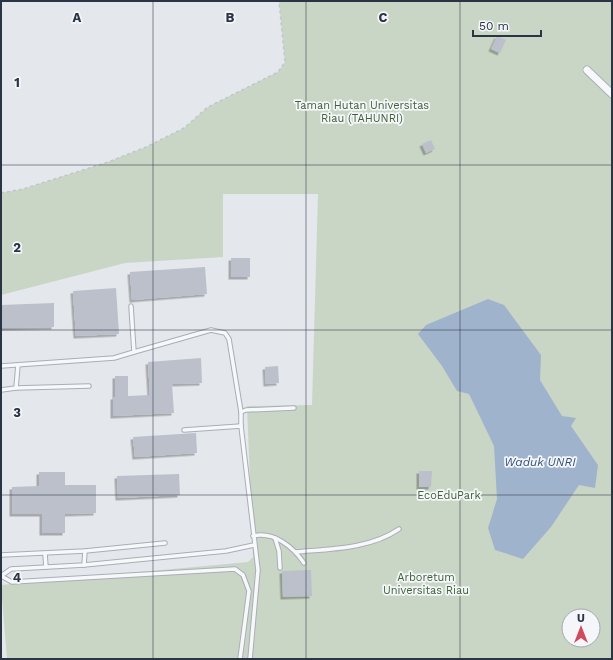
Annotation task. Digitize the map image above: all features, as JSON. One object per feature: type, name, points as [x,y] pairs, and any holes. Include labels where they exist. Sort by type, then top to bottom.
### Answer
[{"type":"street","points":[[587,70],[612,94]]},
{"type":"lane","points":[[131,306],[134,352]]},
{"type":"lane","points":[[1,366],[114,358],[211,330],[225,333],[229,339],[240,412],[258,570],[250,659]]},
{"type":"lane","points":[[16,388],[18,365]]},
{"type":"lane","points":[[1,390],[16,388],[89,386]]},
{"type":"lane","points":[[240,412],[251,409],[294,408]]},
{"type":"lane","points":[[184,430],[241,426]]},
{"type":"lane","points":[[296,552],[338,548],[376,541],[399,529]]},
{"type":"lane","points":[[253,536],[261,534],[275,538],[296,552],[304,563]]},
{"type":"lane","points":[[275,538],[279,551],[280,568]]},
{"type":"lane","points":[[1,555],[45,554],[165,543]]},
{"type":"lane","points":[[240,659],[249,591],[243,575],[235,569],[12,582],[1,576],[11,569],[84,565],[226,551],[254,545]]},
{"type":"lane","points":[[84,565],[85,551]]},
{"type":"lane","points":[[45,554],[46,567]]},
{"type":"path","points":[[1,193],[23,189],[94,167],[146,147],[184,128],[208,107],[278,72],[285,62],[280,1]]},
{"type":"green space","name":"EcoEduPark","points":[[279,1],[612,1],[612,659],[7,659],[1,585],[248,562],[253,557],[247,406],[312,405],[318,194],[223,194],[223,257],[125,263],[1,295],[1,193],[23,189],[108,162],[146,147],[184,128],[208,107],[278,72],[285,62]]},
{"type":"water","name":"Waduk UNRI","points":[[488,299],[504,305],[541,355],[540,380],[562,416],[576,418],[571,426],[598,465],[595,488],[579,485],[551,527],[523,559],[495,550],[488,528],[497,499],[494,446],[469,394],[457,391],[442,366],[418,334],[426,325]]},
{"type":"building","points":[[497,36],[506,40],[500,53],[491,49]]},
{"type":"building","points":[[431,140],[435,149],[426,153],[422,144]]},
{"type":"building","points":[[231,258],[250,258],[250,277],[231,277]]},
{"type":"building","points":[[205,267],[207,294],[132,300],[130,272]]},
{"type":"building","points":[[116,288],[119,334],[76,336],[73,291]]},
{"type":"building","points":[[54,303],[54,327],[1,328],[1,305]]},
{"type":"building","points":[[201,358],[202,383],[172,384],[174,413],[113,416],[115,376],[128,376],[128,396],[150,395],[148,362]]},
{"type":"building","points":[[278,366],[279,383],[266,384],[265,367]]},
{"type":"building","points":[[196,433],[197,453],[135,457],[133,437]]},
{"type":"building","points":[[419,471],[432,471],[431,487],[419,487]]},
{"type":"building","points":[[39,472],[65,472],[65,485],[96,485],[96,513],[65,514],[65,533],[42,533],[42,514],[12,514],[12,487],[39,486]]},
{"type":"building","points":[[179,474],[180,495],[118,498],[117,476]]},
{"type":"building","points":[[311,570],[312,596],[283,597],[282,571]]},
{"type":"park label","name":"Taman Hutan Universitas Riau (TAHUNRI)","points":[[362,111]]},
{"type":"park label","name":"Arboretum Universitas Riau","points":[[426,583]]}]
